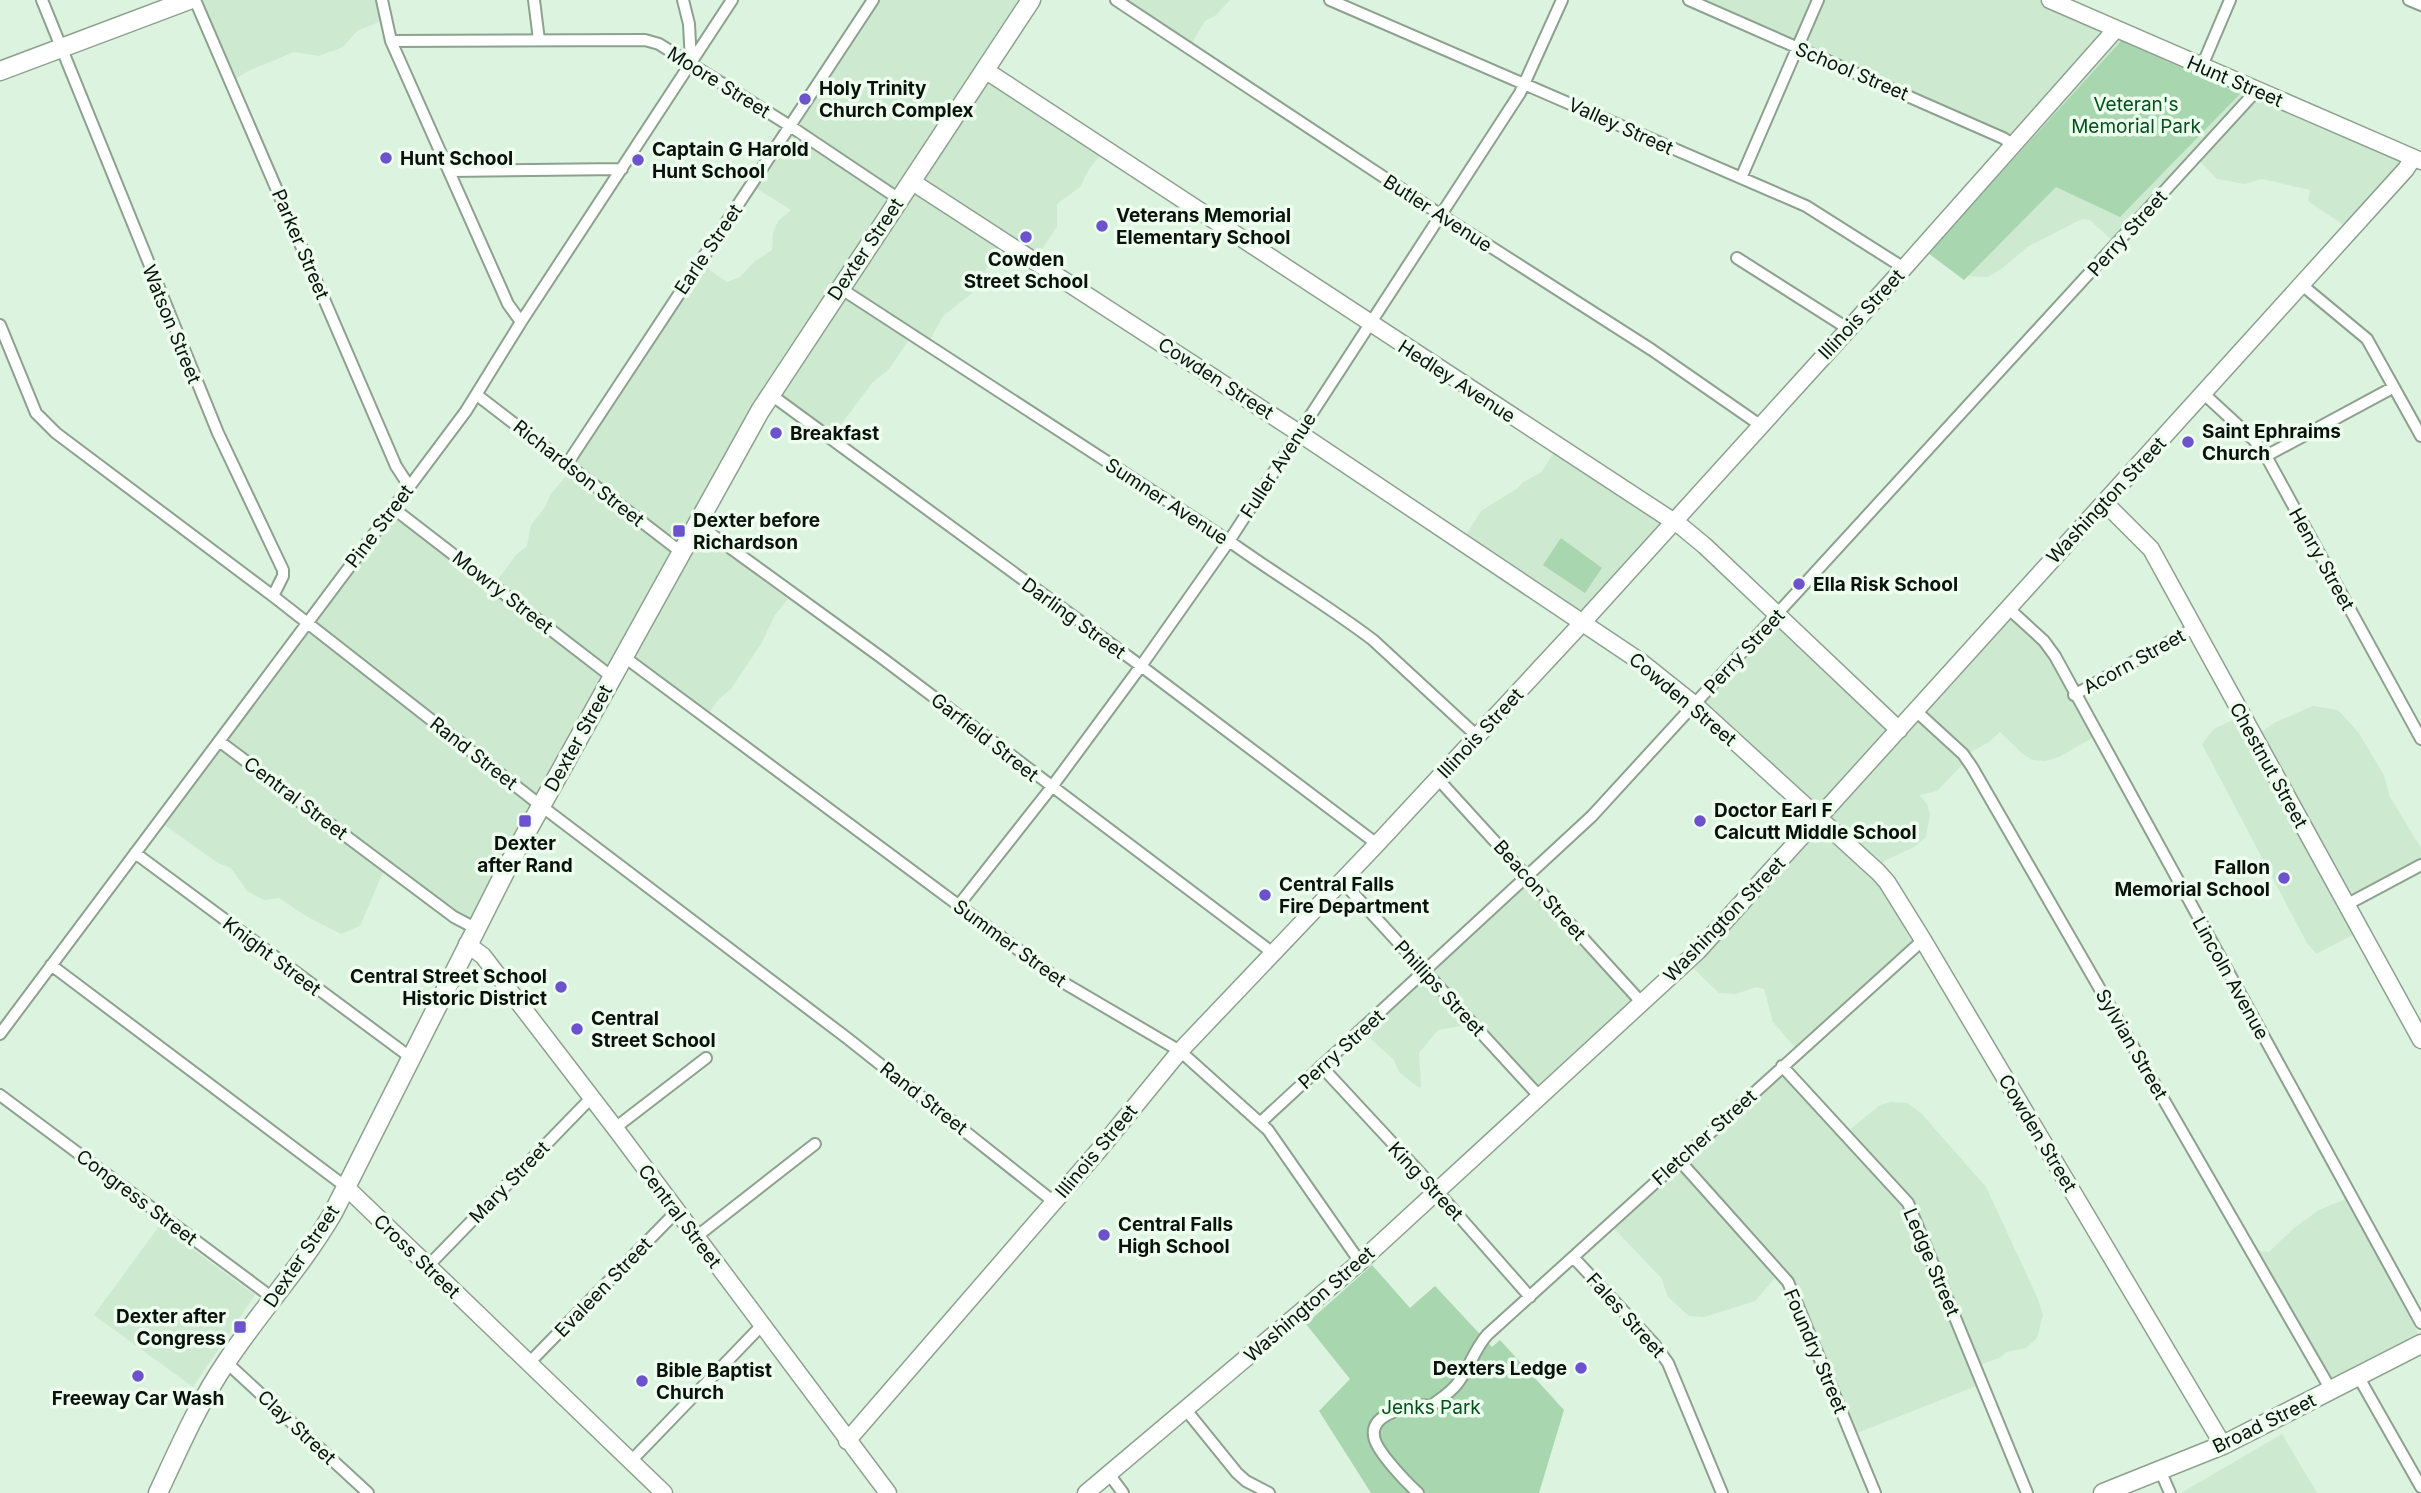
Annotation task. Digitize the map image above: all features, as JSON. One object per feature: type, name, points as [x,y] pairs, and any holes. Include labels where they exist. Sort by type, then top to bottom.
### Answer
[{"type":"main road","points":[[0,71],[192,0]]},
{"type":"main road","name":"Dexter Street","points":[[158,1493],[195,1416],[226,1362],[322,1233],[471,936],[540,806],[770,394],[1031,0]]},
{"type":"main road","name":"Broad Street","points":[[2103,1493],[2223,1445],[2421,1344]]},
{"type":"street","name":"Watson Street","points":[[42,0],[212,421],[279,562],[283,576],[273,596]]},
{"type":"street","name":"Parker Street","points":[[192,0],[396,467],[410,486]]},
{"type":"street","points":[[382,0],[391,41],[508,304],[521,322]]},
{"type":"street","points":[[534,0],[539,40]]},
{"type":"street","points":[[683,0],[689,24],[691,62]]},
{"type":"street","name":"Pine Street","points":[[0,1034],[477,395],[521,322],[733,0]]},
{"type":"street","name":"Earle Street","points":[[567,464],[873,0]]},
{"type":"street","name":"Butler Avenue","points":[[1116,0],[1441,215],[1652,350],[1760,425]]},
{"type":"street","name":"Valley Street","points":[[1330,0],[1806,206],[1904,268]]},
{"type":"street","name":"Fuller Avenue","points":[[958,906],[1051,788],[1229,541],[1525,83],[1562,0]]},
{"type":"street","name":"School Street","points":[[1689,0],[1991,132],[2014,145]]},
{"type":"street","points":[[1741,178],[1818,0]]},
{"type":"street","name":"Hunt Street","points":[[2050,0],[2417,160]]},
{"type":"street","points":[[2202,66],[2230,0]]},
{"type":"street","points":[[2409,0],[2421,5]]},
{"type":"street","name":"Illinois Street","points":[[847,1441],[1054,1202],[1180,1051],[1583,622],[2116,29]]},
{"type":"street","name":"Moore Street","points":[[391,41],[645,40],[659,44],[691,62],[899,199]]},
{"type":"street","name":"Hedley Avenue","points":[[985,70],[1673,522],[1706,546],[1899,730]]},
{"type":"street","name":"Perry Street","points":[[1261,1122],[1592,816],[2257,90]]},
{"type":"street","name":"Washington Street","points":[[1086,1493],[1360,1262],[1698,951],[2417,160]]},
{"type":"street","points":[[449,171],[622,169]]},
{"type":"street","name":"Cowden Street","points":[[911,181],[1299,433],[1641,662],[1695,705],[1887,882],[2223,1445]]},
{"type":"street","points":[[1737,258],[1847,328]]},
{"type":"street","points":[[2302,285],[2367,339],[2421,436]]},
{"type":"street","name":"Sumner Avenue","points":[[840,288],[1229,541],[1373,640],[1477,736]]},
{"type":"street","name":"Rand Street","points":[[0,325],[36,413],[44,422],[307,622],[540,806],[847,1038],[1054,1202]]},
{"type":"street","points":[[2266,456],[2394,387]]},
{"type":"street","name":"Darling Street","points":[[770,394],[1141,666],[1377,844]]},
{"type":"street","name":"Henry Street","points":[[2204,394],[2254,440],[2266,456],[2421,739]]},
{"type":"street","name":"Richardson Street","points":[[477,395],[681,552]]},
{"type":"street","name":"Chestnut Street","points":[[2104,502],[2151,549],[2421,1040]]},
{"type":"street","name":"Mowry Street","points":[[393,508],[612,677]]},
{"type":"street","name":"Garfield Street","points":[[696,523],[882,658],[1273,953]]},
{"type":"street","name":"Lincoln Avenue","points":[[2008,608],[2049,648],[2421,1323]]},
{"type":"street","name":"Acorn Street","points":[[2074,695],[2194,628]]},
{"type":"street","name":"Summer Street","points":[[624,656],[1068,986],[1180,1051],[1268,1130],[1360,1262]]},
{"type":"street","name":"Sylvian Street","points":[[1916,710],[1963,754],[1972,767],[2331,1390]]},
{"type":"street","name":"Central Street","points":[[219,741],[454,917],[471,936],[483,956],[888,1493]]},
{"type":"street","name":"Beacon Street","points":[[1438,779],[1642,1003]]},
{"type":"street","name":"Knight Street","points":[[135,853],[410,1057]]},
{"type":"street","points":[[2346,905],[2421,865]]},
{"type":"street","name":"Phillips Street","points":[[1342,880],[1539,1096]]},
{"type":"street","name":"Fletcher Street","points":[[1418,1493],[1378,1445],[1374,1428],[1387,1414],[1411,1406],[1431,1406],[1448,1393],[1464,1373],[1479,1344],[1487,1335],[1923,940]]},
{"type":"street","name":"Cross Street","points":[[51,965],[346,1188],[664,1493]]},
{"type":"street","points":[[615,1128],[706,1058]]},
{"type":"street","name":"King Street","points":[[1321,1066],[1530,1297]]},
{"type":"street","name":"Ledge Street","points":[[1782,1066],[1908,1203],[2027,1493]]},
{"type":"street","name":"Congress Street","points":[[0,1095],[274,1299]]},
{"type":"street","name":"Mary Street","points":[[428,1266],[591,1098]]},
{"type":"street","points":[[696,1237],[815,1144]]},
{"type":"street","name":"Foundry Street","points":[[1679,1160],[1788,1282],[1875,1493]]},
{"type":"street","name":"Evaleen Street","points":[[529,1363],[677,1211]]},
{"type":"street","name":"Fales Street","points":[[1573,1257],[1655,1345],[1668,1363],[1722,1493]]},
{"type":"street","points":[[631,1461],[762,1325]]},
{"type":"street","name":"Clay Street","points":[[226,1362],[368,1493]]},
{"type":"street","points":[[2358,1376],[2421,1487]]},
{"type":"street","points":[[1186,1410],[1237,1473],[1269,1493]]},
{"type":"street","points":[[2160,1470],[2170,1493]]},
{"type":"street","points":[[1109,1474],[1123,1493]]},
{"type":"shaded area","points":[[192,0],[378,0],[382,18],[381,21],[357,31],[343,47],[319,56],[294,52],[248,71],[229,83]]},
{"type":"shaded area","points":[[867,0],[1024,0],[980,66],[1102,153],[1089,169],[1080,187],[1057,204],[1057,227],[1033,263],[1001,245],[971,294],[943,316],[926,347],[910,338],[889,369],[872,383],[830,439],[771,398],[695,530],[788,599],[775,615],[761,644],[731,689],[719,699],[704,719],[621,659],[469,929],[384,870],[360,926],[341,934],[279,898],[264,900],[247,891],[231,868],[218,863],[156,819],[385,512],[388,511],[493,586],[516,555],[527,546],[531,525],[570,471],[567,463],[698,262],[727,282],[740,277],[755,261],[772,250],[773,233],[778,221],[791,210],[751,185]]},
{"type":"shaded area","points":[[1113,0],[1230,0],[1216,15],[1205,21],[1189,48]]},
{"type":"shaded area","points":[[1687,0],[2044,0],[2403,158],[2404,163],[2348,228],[2308,201],[2310,190],[2262,179],[2245,184],[2217,179],[2196,157],[2114,242],[2090,220],[2082,219],[2029,246],[1987,277],[1968,276],[1930,238],[2008,144]]},
{"type":"shaded area","points":[[1555,450],[1666,520],[1576,622],[1463,540],[1481,511],[1542,472]]},
{"type":"shaded area","points":[[2006,612],[2035,636],[2072,694],[2094,737],[2059,757],[2045,761],[2033,760],[2024,755],[2000,732],[1989,742],[1964,756],[1963,764],[1937,791],[1919,795],[1927,804],[1930,814],[1926,837],[1914,847],[1886,860],[1874,872],[1915,940],[1797,1050],[1773,1022],[1764,989],[1756,987],[1736,994],[1719,993],[1687,962],[1817,822],[1693,704],[1771,617],[1895,732]]},
{"type":"shaded area","points":[[2313,706],[2338,710],[2358,732],[2384,775],[2390,797],[2421,848],[2421,863],[2345,905],[2355,934],[2316,954],[2307,943],[2202,744],[2214,729],[2239,717],[2254,737],[2276,722]]},
{"type":"shaded area","points":[[1523,880],[1637,1005],[1536,1099],[1490,1053],[1467,1025],[1438,1030],[1419,1053],[1421,1087],[1418,1087],[1399,1072],[1394,1060],[1362,1031]]},
{"type":"shaded area","points":[[1782,1069],[1846,1133],[1880,1105],[1891,1102],[1907,1103],[1921,1113],[1986,1187],[2043,1315],[2037,1338],[2026,1348],[2006,1352],[2001,1357],[1972,1368],[1976,1386],[1847,1437],[1781,1279],[1776,1277],[1755,1301],[1704,1317],[1689,1316],[1667,1296],[1662,1279],[1611,1225]]},
{"type":"shaded area","points":[[2346,1199],[2421,1339],[2329,1390],[2245,1249],[2269,1252],[2294,1228],[2319,1210]]},
{"type":"shaded area","points":[[160,1225],[255,1295],[193,1387],[94,1315]]},
{"type":"shaded area","points":[[2282,1434],[2317,1493],[2181,1493]]},
{"type":"green space","name":"Veteran's Memorial Park","points":[[2121,41],[2240,94],[2120,217],[2056,187],[1964,280],[1928,253]]},
{"type":"green space","points":[[1561,538],[1602,568],[1585,593],[1543,565]]},
{"type":"green space","name":"Jenks Park","points":[[1372,1265],[1410,1308],[1435,1286],[1492,1347],[1500,1340],[1564,1410],[1539,1493],[1371,1493],[1319,1411],[1350,1379],[1306,1324]]},
{"type":"place","name":"Holy Trinity Church Complex","points":[[805,99]]},
{"type":"place","name":"Hunt School","points":[[386,158]]},
{"type":"place","name":"Captain G Harold Hunt School","points":[[638,160]]},
{"type":"place","name":"Veterans Memorial Elementary School","points":[[1102,226]]},
{"type":"place","name":"Cowden Street School","points":[[1026,237]]},
{"type":"place","name":"Breakfast","points":[[776,433]]},
{"type":"place","name":"Saint Ephraims Church","points":[[2188,442]]},
{"type":"place","name":"Dexter before Richardson","points":[[679,531]]},
{"type":"place","name":"Ella Risk School","points":[[1799,584]]},
{"type":"place","name":"Dexter after Rand","points":[[525,821]]},
{"type":"place","name":"Doctor Earl F Calcutt Middle School","points":[[1700,821]]},
{"type":"place","name":"Fallon Memorial School","points":[[2284,878]]},
{"type":"place","name":"Central Falls Fire Department","points":[[1265,895]]},
{"type":"place","name":"Central Street School Historic District","points":[[561,987]]},
{"type":"place","name":"Central Street School","points":[[577,1029]]},
{"type":"place","name":"Central Falls High School","points":[[1104,1235]]},
{"type":"place","name":"Dexter after Congress","points":[[240,1327]]},
{"type":"place","name":"Dexters Ledge","points":[[1581,1368]]},
{"type":"place","name":"Freeway Car Wash","points":[[138,1376]]},
{"type":"place","name":"Bible Baptist Church","points":[[642,1381]]}]
